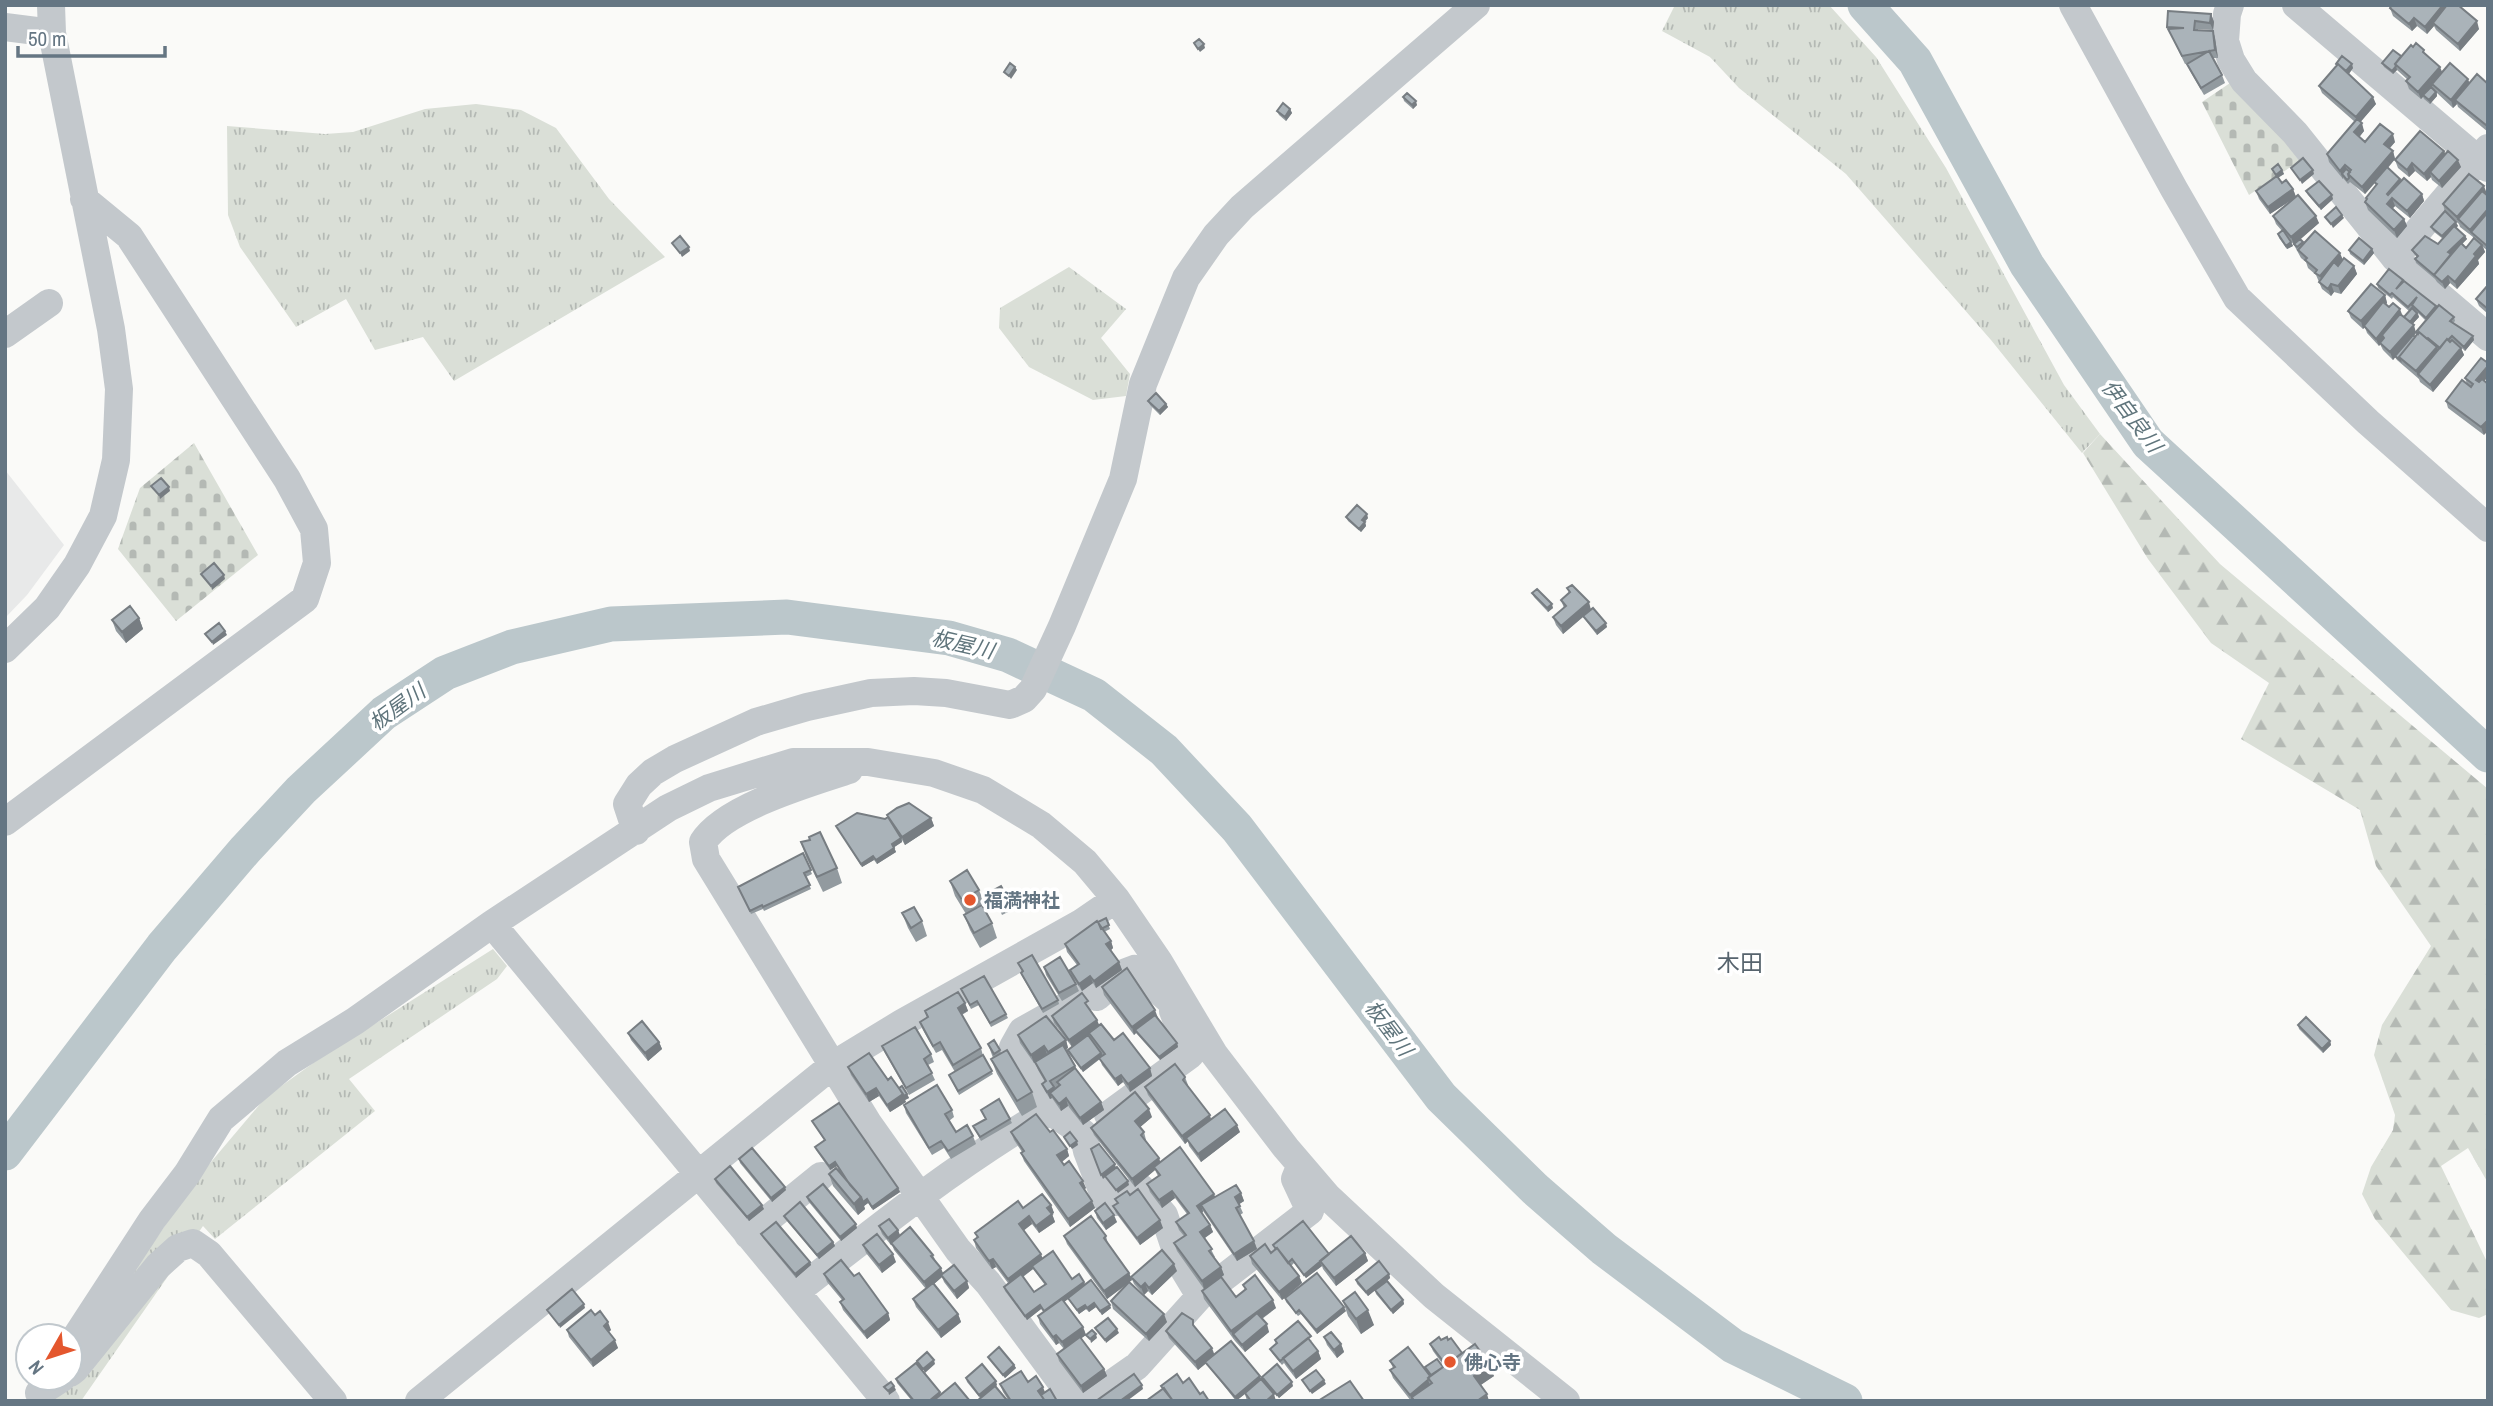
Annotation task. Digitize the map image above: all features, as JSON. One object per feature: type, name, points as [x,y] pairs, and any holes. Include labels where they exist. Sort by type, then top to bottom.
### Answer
[{"type":"street","points":[[636,831],[627,804],[639,785],[653,772],[756,722],[871,693],[946,693],[1010,705],[1018,703],[1033,689],[1123,479],[1143,384],[1186,278],[1216,235],[1242,207],[1476,5]]},
{"type":"street","points":[[2073,5],[2237,298],[2368,422],[2488,528]]},
{"type":"street","points":[[2230,5],[2225,41],[2231,60],[2244,81],[2295,133],[2395,258],[2488,337]]},
{"type":"street","points":[[2295,5],[2485,159],[2395,258]]},
{"type":"street","points":[[5,27],[52,19],[84,199],[111,329],[119,389],[116,460],[103,516],[77,565],[47,608],[5,649]]},
{"type":"street","points":[[5,822],[305,599],[317,563],[314,529],[287,479],[129,236],[84,199]]},
{"type":"street","points":[[5,334],[49,303]]},
{"type":"street","points":[[84,1324],[152,1220],[187,1174],[221,1119],[287,1063],[355,1021],[492,924],[668,808],[709,788],[793,762],[868,762],[934,773],[983,790],[1041,824],[1085,862],[1116,898],[1172,996],[1214,1054],[1328,1197],[1434,1296],[1566,1401]]},
{"type":"street","points":[[868,762],[774,795],[711,830],[703,842],[706,859],[868,1123],[958,1250],[988,1283],[1075,1401]]},
{"type":"street","points":[[419,1401],[834,1065],[902,1023],[1081,923],[1116,898]]},
{"type":"street","points":[[492,924],[886,1401]]},
{"type":"street","points":[[1083,1133],[1190,1055],[1172,996],[1134,969],[1126,972],[1097,997],[1090,993],[1023,1031],[1013,1047],[1048,1111],[1083,1133],[1105,1198],[1116,1202],[1141,1188],[1164,1215],[1180,1263],[1200,1296]]},
{"type":"street","points":[[796,1292],[919,1195],[1001,1138],[1048,1111]]},
{"type":"street","points":[[1087,1401],[1137,1366],[1200,1296],[1310,1211],[1295,1179],[1301,1164]]},
{"type":"street","points":[[748,1235],[821,1176]]},
{"type":"street","points":[[84,1358],[158,1266],[178,1248],[194,1242],[209,1254],[333,1401]]},
{"type":"shaded area","points":[[5,470],[64,545],[27,595],[5,618]]},
{"type":"green space","points":[[1675,5],[1829,5],[1876,57],[1946,168],[2064,385],[2100,434],[2082,453],[1991,340],[1846,174],[1739,88],[1710,57],[1662,31]]},
{"type":"green space","points":[[2233,81],[2304,158],[2249,195],[2202,102]]},
{"type":"green space","points":[[476,104],[521,110],[556,128],[609,199],[665,257],[454,381],[423,337],[375,350],[346,299],[296,327],[240,247],[228,215],[227,126],[325,134],[353,132],[425,109]]},
{"type":"green space","points":[[1069,267],[1126,309],[1101,338],[1130,374],[1126,396],[1093,400],[1029,367],[999,328],[1000,308]]},
{"type":"green space","points":[[2100,434],[2220,564],[2488,789],[2488,1183],[2468,1148],[2441,1166],[2488,1264],[2488,1314],[2479,1318],[2451,1310],[2375,1219],[2362,1194],[2371,1167],[2393,1130],[2395,1115],[2374,1055],[2382,1025],[2431,946],[2376,866],[2360,810],[2241,739],[2269,683],[2211,643],[2148,559],[2083,453]]},
{"type":"green space","points":[[194,443],[258,555],[176,621],[118,549],[140,488]]},
{"type":"green space","points":[[493,949],[507,966],[497,979],[349,1079],[375,1111],[215,1239],[203,1226],[81,1401],[47,1401],[52,1392],[84,1392],[84,1343],[200,1175],[266,1097],[316,1061]]},
{"type":"building","points":[[2392,5],[2443,5],[2425,27],[2414,18],[2409,24],[2390,8]]},
{"type":"building","points":[[2447,5],[2458,5],[2477,21],[2458,44],[2433,23]]},
{"type":"building","points":[[2168,11],[2211,14],[2210,23],[2195,21],[2194,30],[2213,31],[2215,50],[2182,56],[2168,29],[2184,28],[2167,27]]},
{"type":"building","points":[[1199,39],[1204,44],[1198,49],[1194,43]]},
{"type":"building","points":[[2416,43],[2440,67],[2418,92],[2406,81],[2410,77],[2395,64],[2411,45],[2413,47]]},
{"type":"building","points":[[2393,50],[2401,56],[2392,71],[2382,63]]},
{"type":"building","points":[[2209,51],[2222,75],[2201,88],[2187,64]]},
{"type":"building","points":[[2342,56],[2352,64],[2346,71],[2336,64]]},
{"type":"building","points":[[1010,63],[1015,67],[1009,76],[1004,72]]},
{"type":"building","points":[[2450,63],[2468,79],[2451,100],[2432,84]]},
{"type":"building","points":[[2338,64],[2373,97],[2356,117],[2319,86]]},
{"type":"building","points":[[2477,74],[2488,84],[2486,125],[2455,100]]},
{"type":"building","points":[[2431,87],[2436,92],[2429,100],[2423,95]]},
{"type":"building","points":[[1407,93],[1416,101],[1412,105],[1403,97]]},
{"type":"building","points":[[1283,103],[1290,109],[1285,117],[1277,111]]},
{"type":"building","points":[[2357,119],[2362,123],[2354,132],[2365,142],[2380,124],[2393,134],[2384,144],[2393,151],[2362,187],[2348,174],[2351,170],[2345,165],[2340,171],[2327,154]]},
{"type":"building","points":[[2420,131],[2444,151],[2424,174],[2412,163],[2407,170],[2395,160]]},
{"type":"building","points":[[2448,151],[2458,160],[2439,181],[2430,172]]},
{"type":"building","points":[[2303,158],[2313,170],[2300,180],[2291,168]]},
{"type":"building","points":[[2278,164],[2282,170],[2276,175],[2272,169]]},
{"type":"building","points":[[2387,167],[2400,179],[2388,195],[2404,178],[2422,194],[2407,211],[2392,198],[2387,204],[2404,219],[2394,230],[2365,202],[2377,184],[2374,182]]},
{"type":"building","points":[[2346,169],[2350,172],[2347,180],[2342,174]]},
{"type":"building","points":[[2469,174],[2484,186],[2457,217],[2443,204]]},
{"type":"building","points":[[2277,176],[2282,183],[2286,180],[2293,189],[2268,207],[2256,191]]},
{"type":"building","points":[[2319,181],[2332,195],[2319,206],[2306,191]]},
{"type":"building","points":[[2482,191],[2488,196],[2488,209],[2470,230],[2458,219]]},
{"type":"building","points":[[2298,195],[2316,216],[2291,237],[2273,216]]},
{"type":"building","points":[[2336,207],[2342,215],[2331,224],[2325,217]]},
{"type":"building","points":[[2445,211],[2456,222],[2442,236],[2431,227]]},
{"type":"building","points":[[2488,212],[2488,243],[2486,245],[2471,232]]},
{"type":"building","points":[[2454,226],[2465,236],[2448,252],[2451,254],[2434,275],[2415,259],[2418,256],[2412,250],[2425,236],[2438,244]]},
{"type":"building","points":[[2283,230],[2291,242],[2286,246],[2278,234]]},
{"type":"building","points":[[2315,231],[2340,253],[2320,276],[2298,250]]},
{"type":"building","points":[[680,236],[689,247],[680,253],[672,243]]},
{"type":"building","points":[[2359,238],[2372,249],[2363,261],[2349,250]]},
{"type":"building","points":[[2474,238],[2482,245],[2455,282],[2448,276],[2442,282],[2434,275],[2461,243],[2466,248]]},
{"type":"building","points":[[2300,239],[2303,242],[2297,247],[2294,244]]},
{"type":"building","points":[[2344,258],[2354,266],[2338,286],[2331,284],[2328,289],[2319,282],[2334,262],[2338,266]]},
{"type":"building","points":[[2389,269],[2403,280],[2396,289],[2404,281],[2436,306],[2426,318],[2412,305],[2417,297],[2408,307],[2377,284]]},
{"type":"building","points":[[2371,284],[2385,295],[2361,321],[2348,311]]},
{"type":"building","points":[[2488,285],[2488,309],[2476,299]]},
{"type":"building","points":[[2383,302],[2389,307],[2393,303],[2400,309],[2376,339],[2364,326]]},
{"type":"building","points":[[2439,305],[2454,317],[2450,321],[2473,336],[2464,347],[2452,336],[2440,348],[2416,332]]},
{"type":"building","points":[[2412,308],[2417,313],[2410,322],[2404,317]]},
{"type":"building","points":[[2400,314],[2414,325],[2390,352],[2380,343],[2384,338],[2382,335]]},
{"type":"building","points":[[2419,332],[2437,347],[2416,371],[2399,357]]},
{"type":"building","points":[[2413,335],[2415,337],[2399,357],[2400,360],[2395,356]]},
{"type":"building","points":[[2447,339],[2461,348],[2430,385],[2418,374]]},
{"type":"building","points":[[2481,358],[2488,366],[2476,380],[2479,382],[2482,379],[2488,384],[2488,420],[2481,427],[2446,401],[2462,380],[2471,387],[2473,384],[2465,378]]},
{"type":"building","points":[[1156,393],[1166,404],[1159,411],[1148,401]]},
{"type":"building","points":[[161,478],[169,487],[159,495],[151,486]]},
{"type":"building","points":[[1357,505],[1367,514],[1359,529],[1346,517]]},
{"type":"building","points":[[214,563],[224,575],[211,586],[201,574]]},
{"type":"building","points":[[1572,585],[1589,602],[1561,626],[1553,617],[1566,606],[1561,600],[1570,592],[1567,588]]},
{"type":"building","points":[[1537,589],[1552,604],[1547,608],[1532,593]]},
{"type":"building","points":[[130,606],[139,618],[122,632],[112,620]]},
{"type":"building","points":[[1593,608],[1606,623],[1596,631],[1583,616]]},
{"type":"building","points":[[219,623],[225,631],[212,642],[205,634]]},
{"type":"building","points":[[909,803],[931,818],[902,837],[887,815]]},
{"type":"building","points":[[857,813],[885,819],[888,817],[901,838],[892,844],[894,848],[876,860],[873,856],[861,864],[836,826]]},
{"type":"building","points":[[820,832],[837,868],[817,877],[801,842],[810,840],[809,837]]},
{"type":"building","points":[[803,853],[811,870],[804,873],[810,885],[750,911],[738,887]]},
{"type":"building","points":[[967,870],[979,890],[962,900],[950,881]]},
{"type":"building","points":[[1001,886],[1006,895],[997,900],[992,891]]},
{"type":"building","points":[[982,905],[992,923],[974,933],[964,915]]},
{"type":"building","points":[[914,907],[922,921],[911,928],[902,913]]},
{"type":"building","points":[[1106,918],[1109,925],[1101,929],[1098,922]]},
{"type":"building","points":[[1097,921],[1111,941],[1106,944],[1119,962],[1094,981],[1090,976],[1079,984],[1070,970],[1079,964],[1065,944]]},
{"type":"building","points":[[1032,955],[1058,1000],[1042,1009],[1018,963]]},
{"type":"building","points":[[1060,957],[1076,984],[1059,993],[1044,967]]},
{"type":"building","points":[[1127,968],[1155,1010],[1132,1027],[1102,987]]},
{"type":"building","points":[[984,976],[1006,1014],[990,1023],[977,1001],[970,1005],[961,989]]},
{"type":"building","points":[[958,992],[965,1003],[958,1008],[981,1048],[953,1065],[940,1042],[933,1046],[920,1022],[928,1017],[925,1011]]},
{"type":"building","points":[[1082,993],[1088,1001],[1085,1003],[1097,1020],[1069,1040],[1052,1016]]},
{"type":"building","points":[[1155,1015],[1177,1043],[1159,1057],[1135,1030]]},
{"type":"building","points":[[1046,1016],[1066,1040],[1048,1052],[1044,1046],[1031,1055],[1018,1035]]},
{"type":"building","points":[[2306,1017],[2330,1041],[2322,1049],[2298,1025]]},
{"type":"building","points":[[642,1021],[659,1042],[645,1053],[628,1033]]},
{"type":"building","points":[[1101,1024],[1114,1040],[1123,1033],[1150,1068],[1128,1084],[1121,1075],[1115,1079],[1099,1058],[1105,1054],[1089,1033]]},
{"type":"building","points":[[915,1027],[931,1054],[924,1059],[932,1073],[906,1088],[882,1046]]},
{"type":"building","points":[[1088,1035],[1101,1053],[1081,1068],[1068,1050]]},
{"type":"building","points":[[994,1040],[1000,1050],[994,1054],[988,1044]]},
{"type":"building","points":[[1063,1045],[1075,1066],[1050,1081],[1054,1087],[1047,1092],[1042,1084],[1046,1081],[1035,1062]]},
{"type":"building","points":[[1007,1050],[1032,1092],[1017,1101],[991,1059]]},
{"type":"building","points":[[869,1053],[888,1080],[891,1077],[903,1094],[887,1105],[876,1088],[866,1094],[848,1067]]},
{"type":"building","points":[[983,1055],[992,1071],[958,1091],[949,1075]]},
{"type":"building","points":[[1175,1064],[1185,1077],[1183,1080],[1210,1115],[1182,1136],[1145,1087]]},
{"type":"building","points":[[1075,1068],[1101,1102],[1080,1118],[1066,1098],[1059,1104],[1050,1093],[1060,1085],[1057,1082]]},
{"type":"building","points":[[937,1085],[952,1110],[945,1114],[956,1132],[967,1125],[973,1136],[948,1151],[941,1141],[929,1148],[904,1105]]},
{"type":"building","points":[[902,1086],[907,1094],[904,1096],[899,1088]]},
{"type":"building","points":[[1135,1092],[1149,1109],[1135,1121],[1144,1132],[1141,1135],[1159,1158],[1132,1179],[1091,1128]]},
{"type":"building","points":[[999,1099],[1010,1119],[980,1137],[973,1126],[986,1119],[981,1110]]},
{"type":"building","points":[[839,1103],[898,1188],[872,1207],[867,1199],[863,1202],[835,1162],[829,1166],[815,1147],[825,1140],[812,1121]]},
{"type":"building","points":[[1225,1109],[1237,1125],[1198,1154],[1186,1138]]},
{"type":"building","points":[[1036,1114],[1050,1132],[1053,1130],[1067,1149],[1057,1155],[1064,1165],[1069,1161],[1083,1181],[1080,1183],[1092,1201],[1068,1219],[1021,1153],[1024,1151],[1011,1132]]},
{"type":"building","points":[[1070,1132],[1077,1141],[1070,1146],[1064,1137]]},
{"type":"building","points":[[1099,1144],[1115,1164],[1101,1175],[1091,1149]]},
{"type":"building","points":[[1180,1147],[1214,1194],[1197,1206],[1210,1225],[1200,1232],[1221,1267],[1202,1281],[1174,1243],[1186,1235],[1176,1222],[1189,1213],[1172,1191],[1159,1200],[1147,1184],[1160,1175],[1154,1167]]},
{"type":"building","points":[[752,1148],[785,1187],[771,1198],[739,1159]]},
{"type":"building","points":[[730,1166],[762,1205],[747,1217],[715,1179]]},
{"type":"building","points":[[1117,1167],[1128,1181],[1116,1190],[1105,1176]]},
{"type":"building","points":[[836,1168],[861,1197],[854,1204],[829,1174]]},
{"type":"building","points":[[823,1184],[856,1224],[840,1237],[807,1197]]},
{"type":"building","points":[[1236,1185],[1241,1193],[1235,1197],[1240,1206],[1236,1208],[1254,1241],[1234,1254],[1201,1205]]},
{"type":"building","points":[[1138,1189],[1160,1220],[1137,1238],[1113,1206],[1118,1203],[1115,1199],[1127,1191],[1130,1195]]},
{"type":"building","points":[[1042,1194],[1051,1205],[1047,1208],[1052,1214],[1036,1226],[1029,1216],[1019,1224],[1041,1254],[1008,1279],[993,1259],[989,1261],[974,1240],[978,1237],[975,1233],[1018,1201],[1023,1208]]},
{"type":"building","points":[[800,1202],[833,1242],[817,1255],[784,1216]]},
{"type":"building","points":[[1105,1203],[1114,1215],[1103,1223],[1095,1211]]},
{"type":"building","points":[[1091,1216],[1129,1273],[1104,1291],[1064,1236]]},
{"type":"building","points":[[889,1219],[898,1230],[888,1238],[879,1226]]},
{"type":"building","points":[[1303,1221],[1329,1254],[1304,1275],[1292,1259],[1288,1263],[1273,1245]]},
{"type":"building","points":[[776,1222],[810,1262],[795,1274],[761,1234]]},
{"type":"building","points":[[910,1227],[941,1268],[924,1282],[891,1243]]},
{"type":"building","points":[[877,1234],[893,1254],[879,1265],[863,1245]]},
{"type":"building","points":[[1351,1236],[1365,1253],[1334,1278],[1320,1261]]},
{"type":"building","points":[[1265,1244],[1271,1253],[1277,1248],[1299,1276],[1279,1292],[1250,1256]]},
{"type":"building","points":[[1162,1250],[1174,1264],[1149,1288],[1145,1283],[1141,1287],[1131,1277]]},
{"type":"building","points":[[1053,1251],[1072,1279],[1079,1274],[1084,1282],[1044,1311],[1040,1305],[1025,1316],[1004,1287],[1021,1274],[1034,1292],[1046,1284],[1032,1266]]},
{"type":"building","points":[[841,1260],[854,1276],[859,1273],[888,1313],[864,1332],[840,1302],[844,1299],[824,1274]]},
{"type":"building","points":[[1379,1261],[1389,1274],[1366,1292],[1356,1280]]},
{"type":"building","points":[[954,1265],[967,1281],[954,1291],[941,1275]]},
{"type":"building","points":[[1317,1273],[1344,1307],[1316,1330],[1299,1310],[1296,1313],[1285,1298]]},
{"type":"building","points":[[1255,1275],[1273,1300],[1231,1331],[1202,1291],[1221,1277],[1236,1297],[1246,1289],[1243,1285]]},
{"type":"building","points":[[1091,1280],[1110,1305],[1100,1311],[1094,1303],[1077,1310],[1068,1298]]},
{"type":"building","points":[[1387,1281],[1403,1300],[1391,1310],[1375,1290]]},
{"type":"building","points":[[1129,1282],[1164,1314],[1146,1334],[1111,1301]]},
{"type":"building","points":[[933,1283],[958,1314],[938,1330],[913,1299]]},
{"type":"building","points":[[572,1289],[584,1304],[559,1325],[547,1310]]},
{"type":"building","points":[[1355,1292],[1368,1310],[1356,1319],[1343,1301]]},
{"type":"building","points":[[1062,1299],[1083,1327],[1062,1342],[1056,1335],[1053,1337],[1038,1316]]},
{"type":"building","points":[[591,1310],[595,1315],[600,1311],[608,1322],[604,1326],[615,1340],[591,1360],[567,1330]]},
{"type":"building","points":[[1182,1313],[1193,1320],[1193,1325],[1212,1348],[1195,1362],[1166,1331]]},
{"type":"building","points":[[1257,1313],[1267,1324],[1242,1345],[1233,1334]]},
{"type":"building","points":[[1108,1318],[1117,1329],[1105,1340],[1095,1328]]},
{"type":"building","points":[[1298,1321],[1311,1336],[1280,1361],[1270,1349],[1277,1343],[1275,1340]]},
{"type":"building","points":[[1092,1330],[1096,1334],[1090,1339],[1086,1335]]},
{"type":"building","points":[[1331,1332],[1341,1344],[1334,1350],[1324,1337]]},
{"type":"building","points":[[1080,1337],[1104,1369],[1081,1386],[1057,1354]]},
{"type":"building","points":[[1439,1337],[1441,1340],[1451,1338],[1462,1353],[1446,1365],[1430,1344]]},
{"type":"building","points":[[1308,1338],[1318,1351],[1293,1371],[1283,1358]]},
{"type":"building","points":[[1231,1341],[1260,1376],[1235,1397],[1205,1362]]},
{"type":"building","points":[[1475,1344],[1490,1365],[1474,1376],[1487,1394],[1477,1401],[1414,1401],[1412,1397],[1432,1383],[1428,1378]]},
{"type":"building","points":[[999,1347],[1014,1365],[1003,1375],[988,1357]]},
{"type":"building","points":[[1408,1347],[1430,1376],[1410,1395],[1390,1370],[1395,1367],[1390,1361]]},
{"type":"building","points":[[927,1352],[934,1360],[923,1369],[917,1361]]},
{"type":"building","points":[[1437,1359],[1443,1367],[1431,1375],[1425,1367]]},
{"type":"building","points":[[916,1363],[940,1392],[929,1401],[914,1401],[896,1379]]},
{"type":"building","points":[[982,1364],[996,1381],[979,1395],[966,1378]]},
{"type":"building","points":[[1277,1364],[1292,1382],[1277,1395],[1262,1377]]},
{"type":"building","points":[[1316,1370],[1324,1380],[1310,1391],[1302,1380]]},
{"type":"building","points":[[1021,1371],[1028,1382],[1036,1376],[1043,1387],[1038,1391],[1045,1401],[1011,1401],[1000,1384]]},
{"type":"building","points":[[1134,1374],[1142,1385],[1120,1401],[1096,1401]]},
{"type":"building","points":[[1177,1374],[1183,1383],[1189,1378],[1200,1394],[1203,1392],[1209,1401],[1173,1401],[1161,1386]]},
{"type":"building","points":[[1261,1379],[1274,1394],[1266,1401],[1251,1401],[1245,1393]]},
{"type":"building","points":[[1350,1381],[1364,1401],[1318,1401]]},
{"type":"building","points":[[891,1382],[894,1386],[888,1391],[884,1387]]},
{"type":"building","points":[[955,1383],[970,1401],[933,1401]]},
{"type":"building","points":[[995,1386],[1006,1399],[1004,1401],[977,1401]]},
{"type":"building","points":[[1164,1388],[1173,1401],[1146,1401]]},
{"type":"building","points":[[1050,1389],[1057,1401],[1045,1401],[1041,1395]]},
{"type":"waterway","name":"伊自良川","points":[[1865,5],[1915,61],[2027,265],[2148,443],[2488,755]]},
{"type":"waterway","name":"板屋川","points":[[5,1153],[162,947],[245,850],[301,790],[384,713],[445,673],[512,647],[611,624],[787,617],[949,638],[1008,655],[1094,695],[1164,750],[1237,828],[1441,1097],[1535,1189],[1604,1249],[1733,1346],[1845,1401]]},
{"type":"place","name":"福満神社","points":[[970,900]]},
{"type":"place","name":"佛心寺","points":[[1450,1362]]},
{"type":"district","name":"木田","points":[[1740,962]]}]
